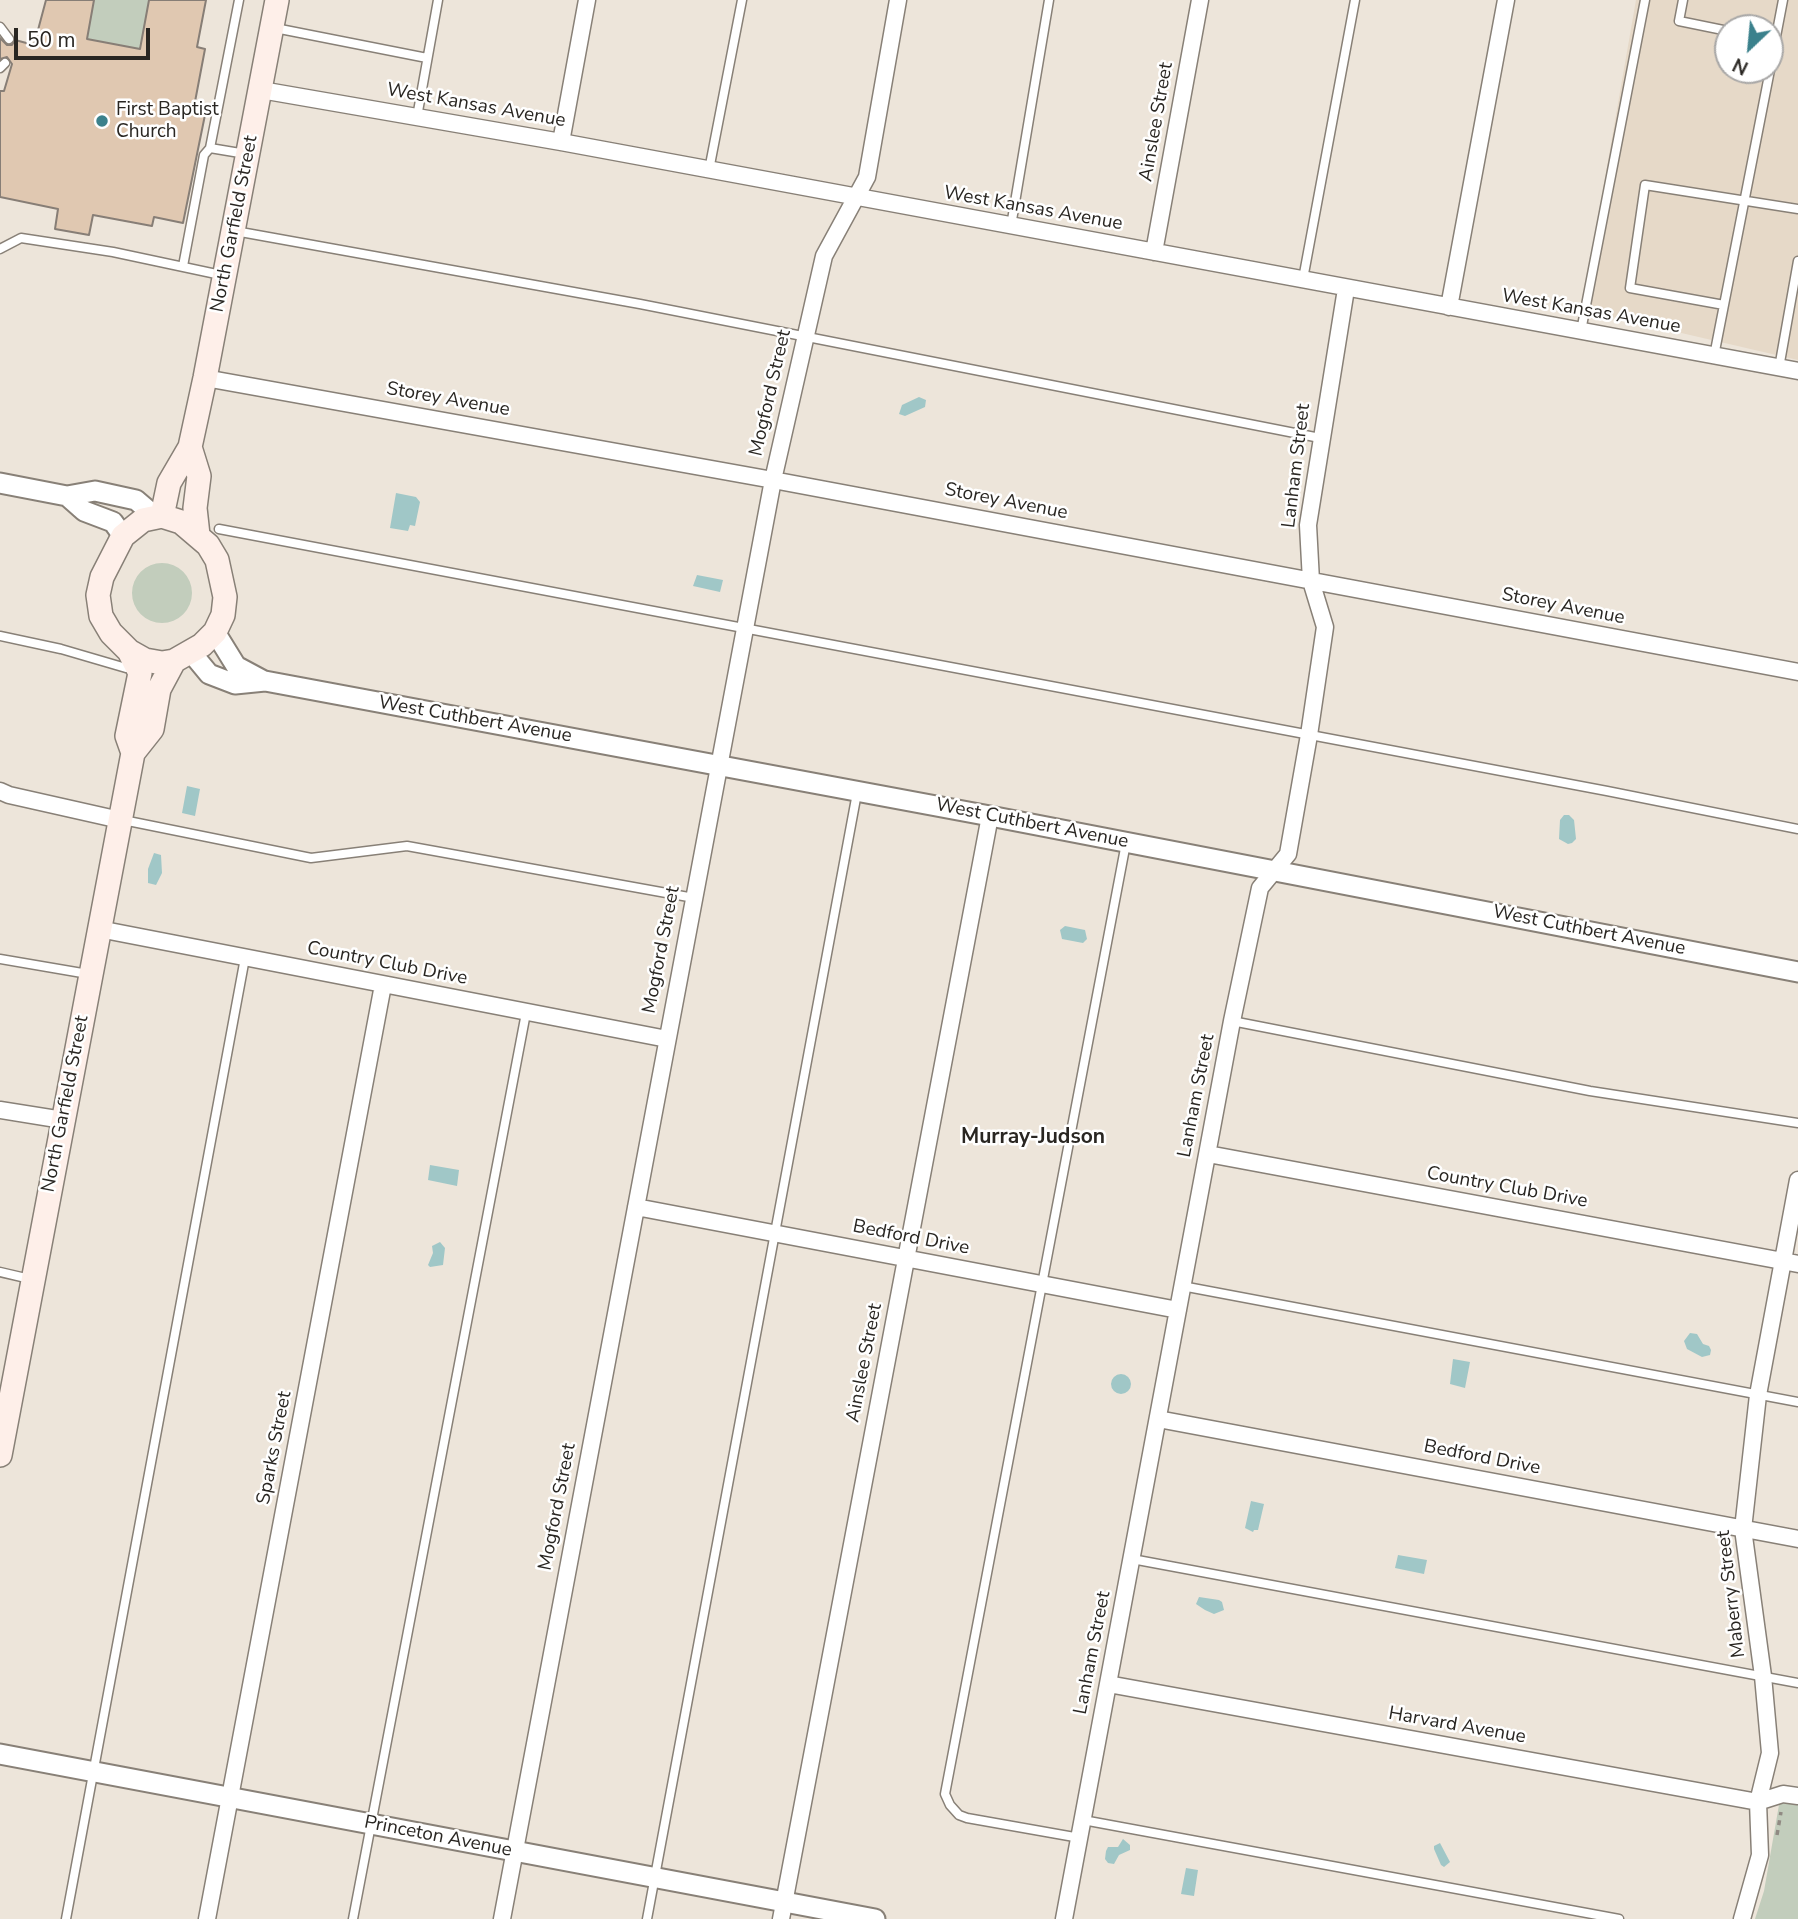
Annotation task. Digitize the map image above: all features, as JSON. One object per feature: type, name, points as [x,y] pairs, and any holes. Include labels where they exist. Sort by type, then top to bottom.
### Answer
[{"type":"main road","name":"North Garfield Street","points":[[190,446],[277,0]]},
{"type":"main road","points":[[159,517],[169,483],[190,446]]},
{"type":"main road","points":[[127,659],[162,663],[182,656],[202,645],[215,632],[223,615],[225,597],[217,560],[208,545],[208,532],[195,508],[199,476],[190,446]]},
{"type":"main road","points":[[133,753],[127,736],[140,673],[127,659],[101,616],[98,595],[102,576],[123,536],[143,520],[159,517],[208,532]]},
{"type":"main road","points":[[133,753],[152,729],[159,689],[182,656]]},
{"type":"main road","name":"North Garfield Street","points":[[0,1455],[3,1423],[33,1280],[133,753]]},
{"type":"street","points":[[561,142],[587,0]]},
{"type":"street","name":"Mogford Street","points":[[502,1919],[773,480],[824,256],[867,177],[898,0]]},
{"type":"street","name":"Ainslee Street","points":[[1154,252],[1200,0]]},
{"type":"street","points":[[1449,307],[1506,0]]},
{"type":"street","name":"West Kansas Avenue","points":[[261,90],[561,142],[1798,371]]},
{"type":"street","name":"Lanham Street","points":[[1065,1919],[1182,1286],[1260,888],[1287,854],[1309,735],[1325,627],[1311,581],[1308,524],[1346,289]]},
{"type":"street","name":"Storey Avenue","points":[[205,378],[773,480],[1798,672]]},
{"type":"street","points":[[0,483],[67,496],[96,491],[136,500],[159,517]]},
{"type":"street","points":[[67,496],[84,511],[113,522],[123,536]]},
{"type":"street","name":"West Cuthbert Avenue","points":[[215,632],[236,666],[265,681]]},
{"type":"street","name":"West Cuthbert Avenue","points":[[182,656],[209,674],[235,684],[265,681],[990,816],[1798,972]]},
{"type":"street","points":[[0,791],[120,820]]},
{"type":"street","name":"Ainslee Street","points":[[782,1910],[990,816]]},
{"type":"street","name":"Country Club Drive","points":[[99,929],[667,1040]]},
{"type":"street","name":"Sparks Street","points":[[207,1919],[383,985]]},
{"type":"street","points":[[0,1110],[64,1120]]},
{"type":"street","name":"Country Club Drive","points":[[1208,1154],[1791,1262]]},
{"type":"street","name":"Maberry Street","points":[[1742,1919],[1760,1855],[1758,1802],[1770,1753],[1763,1676],[1743,1529],[1758,1395],[1791,1262],[1798,1180]]},
{"type":"street","name":"Bedford Drive","points":[[636,1207],[1178,1310]]},
{"type":"street","name":"Bedford Drive","points":[[1158,1419],[1798,1539]]},
{"type":"street","name":"Harvard Avenue","points":[[1108,1684],[1758,1802],[1783,1794],[1798,1796]]},
{"type":"street","name":"Princeton Avenue","points":[[0,1754],[655,1878],[782,1910],[875,1919]]},
{"type":"lane","points":[[183,267],[204,155],[210,148],[239,0]]},
{"type":"lane","points":[[417,117],[438,0]]},
{"type":"lane","points":[[709,170],[743,0]]},
{"type":"lane","points":[[1011,226],[1049,0]]},
{"type":"lane","points":[[1303,280],[1355,0]]},
{"type":"lane","points":[[1581,331],[1645,0]]},
{"type":"lane","points":[[1683,0],[1679,21],[1714,28]]},
{"type":"lane","points":[[0,27],[9,39]]},
{"type":"lane","points":[[272,28],[427,58]]},
{"type":"lane","points":[[1714,356],[1767,84]]},
{"type":"lane","points":[[210,148],[248,154]]},
{"type":"lane","points":[[1724,305],[1630,288],[1645,185],[1798,209]]},
{"type":"lane","points":[[232,230],[640,304],[1320,438]]},
{"type":"lane","points":[[0,249],[21,237],[113,252],[224,275]]},
{"type":"lane","points":[[1779,368],[1798,261]]},
{"type":"lane","points":[[208,532],[745,628],[1798,829]]},
{"type":"lane","points":[[0,636],[127,659]]},
{"type":"lane","points":[[647,1919],[857,791]]},
{"type":"lane","points":[[120,820],[311,858],[407,846],[694,898]]},
{"type":"lane","points":[[1080,1838],[967,1818],[959,1815],[945,1794],[1126,842]]},
{"type":"lane","points":[[66,1919],[245,958]]},
{"type":"lane","points":[[0,959],[91,974]]},
{"type":"lane","points":[[353,1919],[526,1013]]},
{"type":"lane","points":[[1233,1021],[1590,1091],[1798,1123]]},
{"type":"lane","points":[[0,1272],[33,1280]]},
{"type":"lane","points":[[1182,1286],[1798,1402]]},
{"type":"lane","points":[[1132,1559],[1798,1683]]},
{"type":"lane","points":[[1083,1820],[1619,1919]]},
{"type":"shaded area","points":[[1636,0],[1798,0],[1798,360],[1582,310]]},
{"type":"green space","points":[[94,0],[149,0],[140,49],[68,36]]},
{"type":"green space","points":[[156,563],[168,563],[187,576],[192,593],[190,605],[179,618],[168,623],[156,623],[137,610],[132,599],[132,587],[145,568]]},
{"type":"green space","points":[[1780,1799],[1798,1802],[1798,1919],[1755,1919],[1764,1891]]},
{"type":"water","points":[[919,397],[926,400],[925,407],[905,416],[899,414],[902,405]]},
{"type":"water","points":[[396,493],[416,497],[420,502],[415,526],[410,525],[408,531],[390,528]]},
{"type":"water","points":[[697,575],[723,580],[720,592],[693,586]]},
{"type":"water","points":[[187,786],[200,789],[195,816],[182,813]]},
{"type":"water","points":[[1564,815],[1569,815],[1574,820],[1576,839],[1568,844],[1559,839],[1560,820]]},
{"type":"water","points":[[154,853],[161,855],[162,873],[156,885],[148,883],[148,869]]},
{"type":"water","points":[[1065,926],[1085,930],[1087,939],[1083,943],[1062,939],[1060,930]]},
{"type":"water","points":[[430,1165],[459,1170],[457,1186],[428,1180]]},
{"type":"water","points":[[440,1242],[445,1248],[443,1265],[430,1267],[428,1265],[433,1253],[432,1246]]},
{"type":"water","points":[[1690,1333],[1697,1334],[1703,1344],[1709,1346],[1710,1355],[1702,1357],[1687,1349],[1684,1341]]},
{"type":"water","points":[[1453,1359],[1470,1362],[1465,1388],[1450,1384]]},
{"type":"water","points":[[1121,1374],[1128,1377],[1131,1384],[1128,1391],[1121,1394],[1114,1391],[1111,1384],[1114,1377]]},
{"type":"water","points":[[1251,1501],[1264,1504],[1258,1530],[1253,1532],[1245,1528]]},
{"type":"water","points":[[1398,1555],[1427,1560],[1424,1574],[1395,1568]]},
{"type":"water","points":[[1199,1597],[1219,1600],[1224,1610],[1214,1614],[1205,1610],[1196,1604]]},
{"type":"water","points":[[1123,1839],[1130,1845],[1130,1850],[1119,1855],[1114,1864],[1108,1863],[1105,1859],[1108,1847],[1118,1847]]},
{"type":"water","points":[[1440,1843],[1450,1862],[1444,1867],[1434,1849],[1434,1846]]},
{"type":"water","points":[[1186,1868],[1198,1870],[1194,1896],[1181,1894]]},
{"type":"building","name":"First Baptist Church","points":[[46,0],[94,0],[87,39],[140,49],[149,0],[206,0],[197,47],[205,49],[194,107],[206,110],[183,223],[154,217],[152,226],[93,215],[89,235],[55,229],[58,209],[0,197],[0,91],[4,91],[12,64],[7,57],[0,59],[0,38],[7,45],[12,45],[15,40],[34,45]]},
{"type":"place","name":"First Baptist Church","points":[[102,121]]},
{"type":"district","name":"Murray-Judson","points":[[1033,1138]]}]
